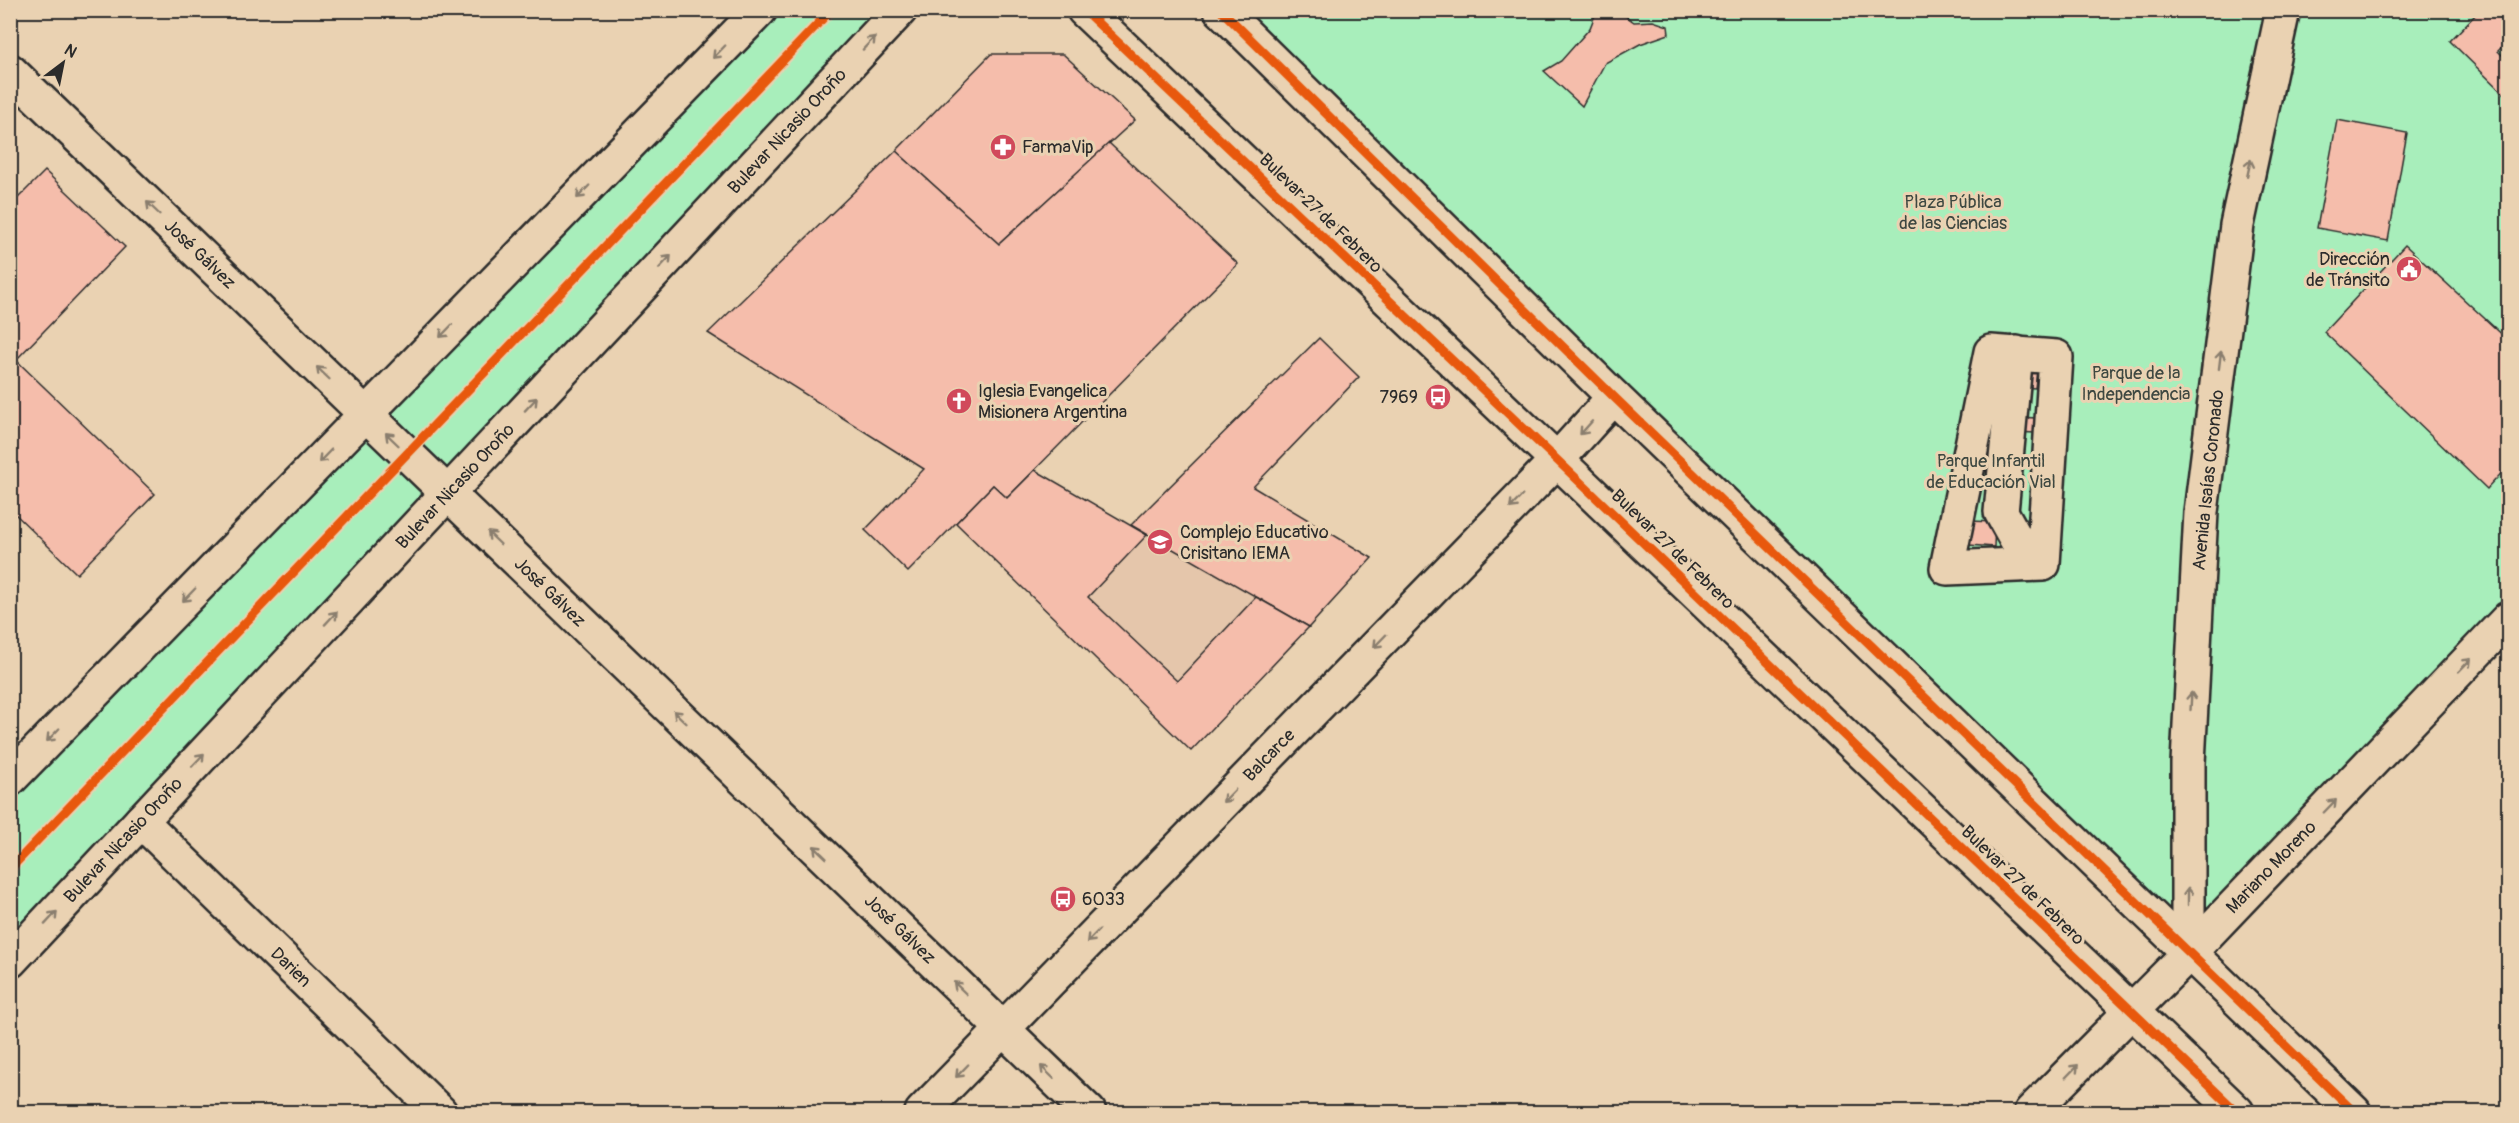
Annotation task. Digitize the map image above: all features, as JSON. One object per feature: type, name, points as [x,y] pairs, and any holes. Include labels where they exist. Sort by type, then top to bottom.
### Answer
[{"type":"main road","points":[[10,779],[760,10]]},
{"type":"main road","name":"Bulevar Nicasio Oroño","points":[[10,961],[900,10]]},
{"type":"main road","name":"Bulevar 27 de Febrero","points":[[1084,10],[2237,1113]]},
{"type":"main road","points":[[1221,10],[1614,397],[2354,1113]]},
{"type":"main road","name":"Avenida Isaías Coronado","points":[[2188,954],[2188,763],[2202,512],[2237,225],[2283,10]]},
{"type":"main road","name":"José Gálvez","points":[[10,71],[1089,1113]]},
{"type":"main road","points":[[2003,352],[2056,357],[2046,519],[2036,564],[2001,512],[2006,459],[1997,399],[2003,352]]},
{"type":"main road","name":"Balcarce","points":[[922,1113],[1557,460],[1614,397]]},
{"type":"main road","points":[[1997,399],[2053,407]]},
{"type":"main road","points":[[1997,399],[1970,456],[1947,568],[2036,564]]},
{"type":"main road","points":[[1970,456],[2049,463]]},
{"type":"main road","points":[[1960,506],[2046,519]]},
{"type":"main road","name":"Mariano Moreno","points":[[2031,1113],[2188,954],[2508,619]]},
{"type":"main road","name":"Darien","points":[[141,822],[440,1113]]},
{"type":"shaded area","name":"Complejo Educativo Crisitano IEMA","points":[[1319,338],[1359,377],[1254,487],[1372,558],[1191,751],[956,523],[993,485],[1007,498],[1035,470],[1131,525]]},
{"type":"green space","points":[[760,11],[900,11],[11,961],[11,779]]},
{"type":"green space","name":"Parque de la Independencia","points":[[1221,11],[2508,11],[2508,619],[2188,954]]},
{"type":"building","points":[[1597,10],[1617,10],[1634,22],[1653,21],[1668,26],[1669,34],[1640,44],[1605,63],[1582,106],[1544,71],[1561,61],[1590,28]]},
{"type":"building","points":[[2480,10],[2508,10],[2508,41],[2498,51],[2508,61],[2508,98],[2450,41]]},
{"type":"building","name":"FarmaVip","points":[[991,54],[1063,54],[1135,120],[999,244],[896,151]]},
{"type":"building","points":[[2337,120],[2407,133],[2388,241],[2317,228]]},
{"type":"building","name":"Iglesia Evangelica Misionera Argentina","points":[[1109,143],[1238,264],[1007,498],[993,485],[908,572],[865,530],[924,469],[708,333],[896,151],[999,244]]},
{"type":"building","points":[[45,171],[125,247],[16,360],[155,494],[77,574],[10,509],[10,206]]},
{"type":"building","points":[[2405,245],[2508,340],[2508,466],[2487,489],[2324,332]]},
{"type":"building","points":[[1319,338],[1359,377],[1253,487],[1372,558],[1309,627],[1131,525]]},
{"type":"building","points":[[2024,370],[2037,371],[2035,388],[2022,387]]},
{"type":"building","points":[[2017,417],[2036,418],[2035,433],[2016,432]]},
{"type":"building","points":[[1035,470],[1147,535],[1088,597],[1177,681],[1256,597],[1309,627],[1191,751],[956,523],[993,485],[1007,498]]},
{"type":"building","points":[[1970,521],[1995,522],[1994,547],[1969,545]]},
{"type":"cycle path","points":[[10,869],[831,10]]},
{"type":"cycle path","points":[[1084,10],[2237,1112]]},
{"type":"cycle path","points":[[1221,10],[1614,397],[2354,1112]]},
{"type":"place","name":"FarmaVip","points":[[1003,147]]},
{"type":"place","name":"Dirección de Tránsito","points":[[2409,269]]},
{"type":"place","name":"7969","points":[[1438,397]]},
{"type":"place","name":"Iglesia Evangelica Misionera Argentina","points":[[959,401]]},
{"type":"place","name":"Complejo Educativo Crisitano IEMA","points":[[1160,542]]},
{"type":"place","name":"6033","points":[[1063,899]]},
{"type":"park label","name":"Plaza Pública de las Ciencias","points":[[1953,212]]},
{"type":"park label","name":"Parque Infantil de Educación Vial","points":[[1991,471]]}]
